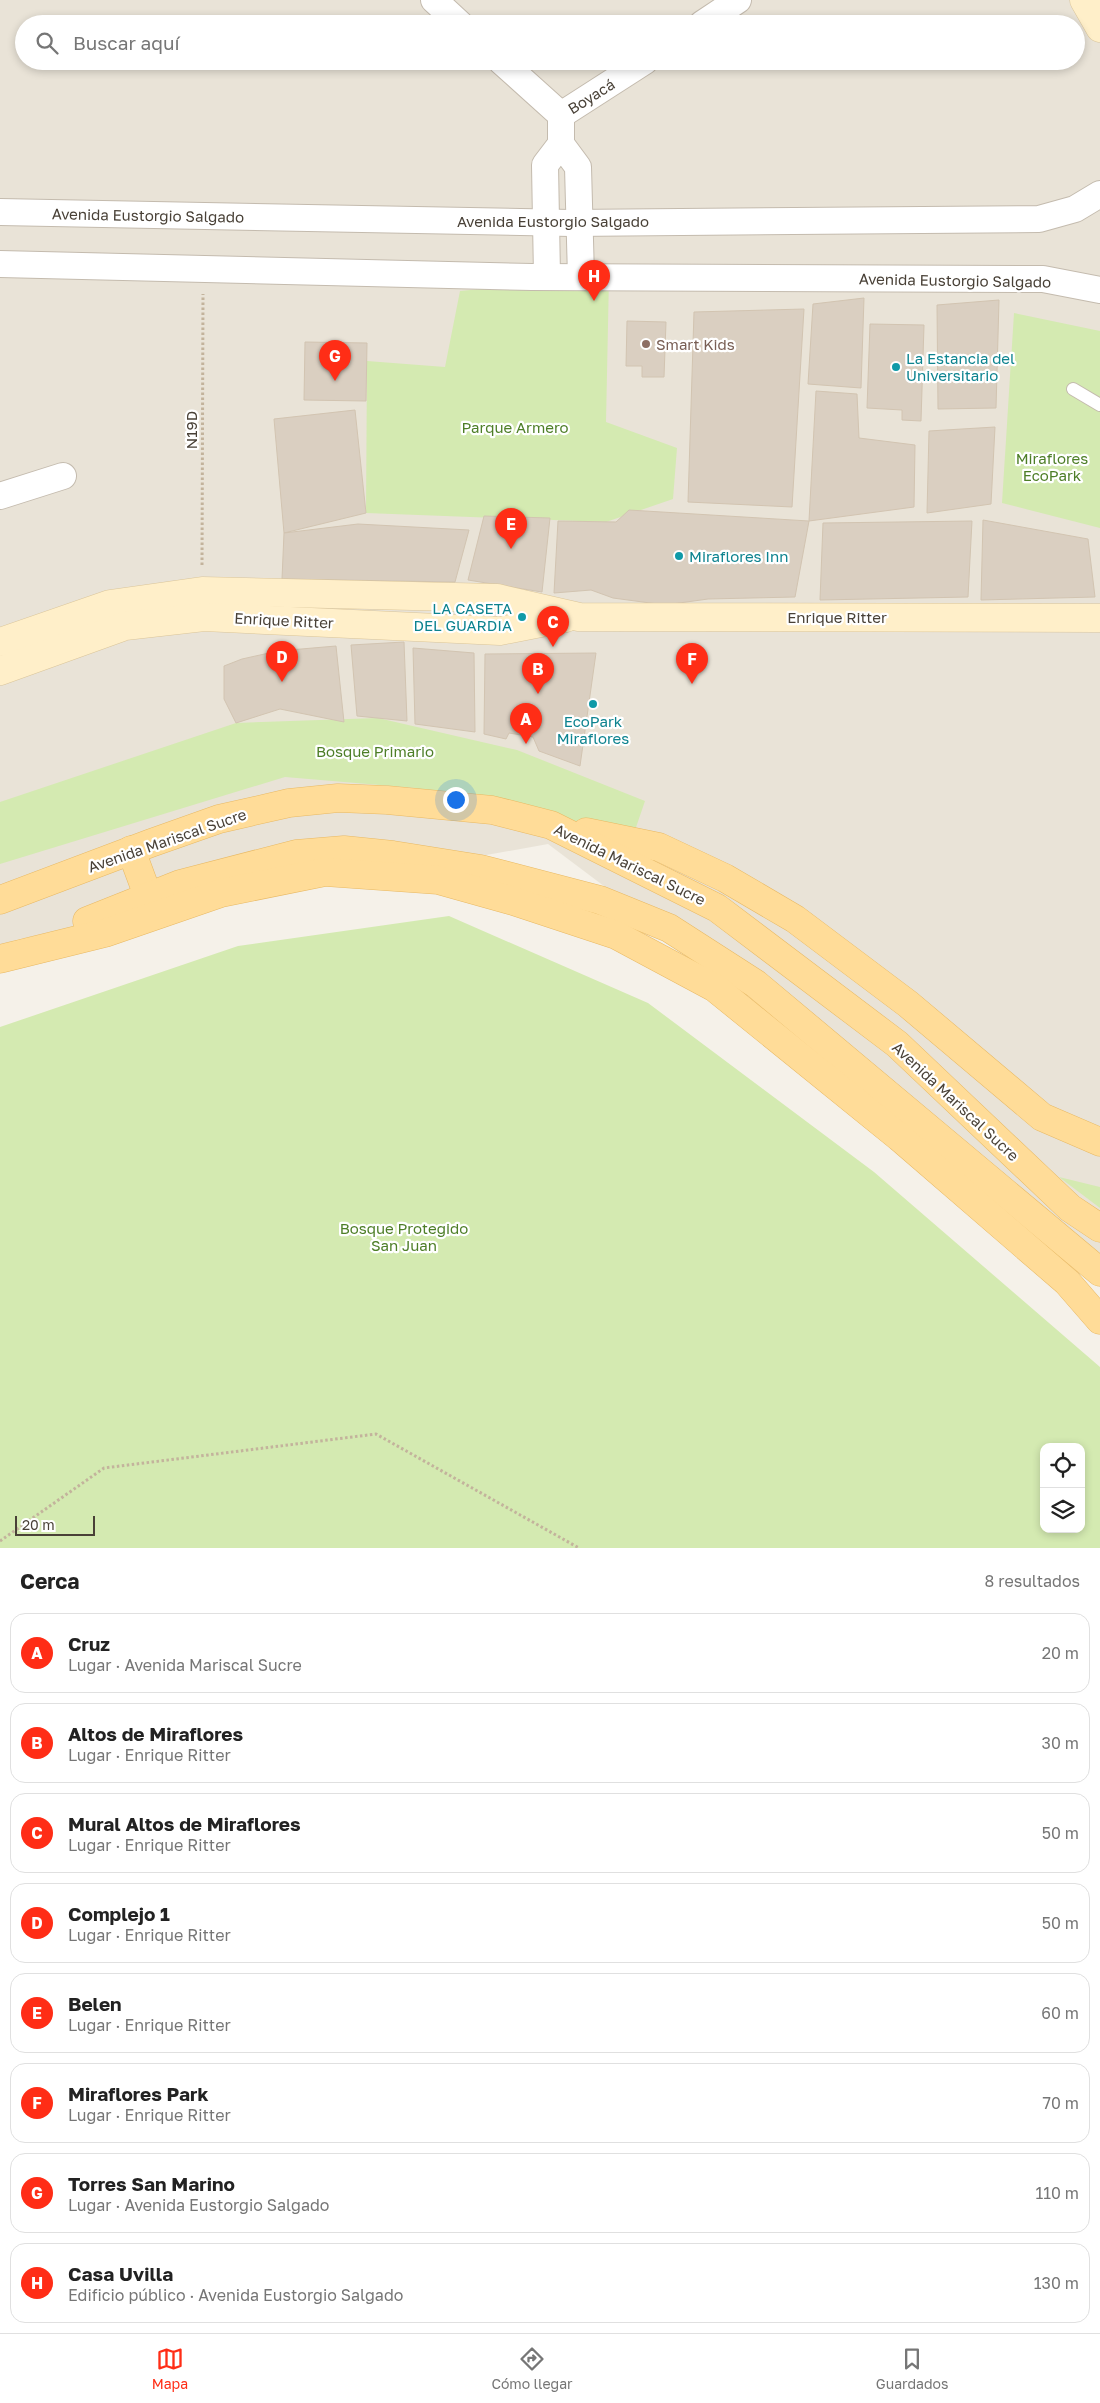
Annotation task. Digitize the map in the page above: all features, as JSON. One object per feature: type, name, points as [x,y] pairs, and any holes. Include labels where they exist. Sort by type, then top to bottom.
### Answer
[{"type":"main road","name":"Avenida Mariscal Sucre","points":[[0,900],[219,819],[288,803],[338,798],[387,800],[492,810],[551,825],[716,908],[897,1044],[1070,1208],[1100,1228]]},
{"type":"main road","points":[[551,825],[659,846],[726,878],[795,919],[908,1004],[1042,1117],[1100,1142]]},
{"type":"main road","points":[[131,850],[148,896]]},
{"type":"main road","points":[[0,957],[180,884],[296,854],[344,850],[393,855],[481,869],[600,900],[669,928],[756,984],[1100,1272]]},
{"type":"main road","points":[[0,957],[105,933],[221,893],[325,872],[438,880],[514,901],[616,935],[715,988],[900,1137],[1067,1282],[1100,1320]]},
{"type":"street","points":[[434,0],[450,15]]},
{"type":"street","points":[[716,15],[738,0]]},
{"type":"street","points":[[1084,0],[1100,28]]},
{"type":"street","points":[[511,70],[561,115],[561,144],[545,166],[547,276]]},
{"type":"street","name":"Boyacá","points":[[561,115],[631,70]]},
{"type":"street","points":[[561,144],[578,167],[581,277]]},
{"type":"street","name":"Avenida Eustorgio Salgado","points":[[0,212],[580,223],[1039,219],[1075,209],[1100,194]]},
{"type":"street","name":"Avenida Eustorgio Salgado","points":[[0,264],[581,277],[1043,279],[1100,290]]},
{"type":"street","points":[[0,496],[64,476]]},
{"type":"street","name":"Enrique Ritter","points":[[0,642],[110,604],[202,591],[497,598],[574,616]]},
{"type":"street","name":"Enrique Ritter","points":[[0,670],[125,626],[204,617],[500,631],[574,616],[1100,618]]},
{"type":"lane","points":[[1073,389],[1100,405]]},
{"type":"path","name":"N19D","points":[[202,591],[203,269]]},
{"type":"path","points":[[0,1541],[104,1468],[376,1434],[580,1548]]},
{"type":"shaded area","points":[[0,0],[1100,0],[1100,1287],[844,1080],[862,1080],[548,844],[19,939],[0,945]]},
{"type":"green space","name":"Parque Armero","points":[[609,277],[606,422],[677,448],[673,499],[606,522],[366,513],[367,361],[445,367],[460,291]]},
{"type":"green space","name":"Miraflores EcoPark","points":[[1014,313],[1100,331],[1100,528],[1002,503]]},
{"type":"green space","name":"Bosque Primario","points":[[378,718],[517,750],[645,801],[632,839],[492,810],[415,788],[285,777],[0,864],[0,802],[236,723]]},
{"type":"green space","name":"Bosque Protegido San Juan","points":[[449,916],[648,1003],[874,1172],[1100,1367],[1100,1548],[0,1548],[0,1027],[238,946]]},
{"type":"green space","points":[[1059,1177],[1100,1187],[1100,1208]]},
{"type":"building","points":[[864,298],[861,388],[808,384],[813,304]]},
{"type":"building","points":[[999,300],[996,408],[938,409],[937,305]]},
{"type":"building","points":[[804,309],[792,507],[688,502],[694,312]]},
{"type":"building","name":"Smart Kids","points":[[627,321],[666,322],[664,377],[642,377],[642,366],[626,366]]},
{"type":"building","name":"La Estancia del Universitario","points":[[870,324],[924,325],[921,421],[902,420],[902,410],[867,408]]},
{"type":"building","points":[[305,342],[367,343],[366,401],[304,400]]},
{"type":"building","points":[[816,391],[857,394],[859,438],[915,445],[914,507],[809,521]]},
{"type":"building","points":[[355,410],[366,513],[284,533],[274,419]]},
{"type":"building","points":[[995,427],[991,504],[927,513],[929,431]]},
{"type":"building","name":"Miraflores Inn","points":[[629,510],[809,521],[795,597],[708,599],[665,605],[613,598],[591,590],[554,593],[558,521],[616,522]]},
{"type":"building","points":[[484,516],[550,518],[542,592],[468,580]]},
{"type":"building","points":[[983,520],[1088,539],[1095,597],[981,600]]},
{"type":"building","points":[[972,521],[968,597],[820,600],[823,523]]},
{"type":"building","points":[[358,524],[469,530],[455,582],[282,579],[284,533]]},
{"type":"building","points":[[404,642],[407,721],[357,716],[351,645]]},
{"type":"building","points":[[336,646],[344,722],[280,709],[236,723],[224,699],[224,666],[242,659],[278,651]]},
{"type":"building","points":[[413,648],[474,653],[475,732],[415,724]]},
{"type":"building","points":[[596,653],[580,766],[539,751],[533,737],[509,733],[506,739],[484,734],[485,654]]},
{"type":"place","name":"Casa Uvilla","points":[[594,301]]},
{"type":"place","name":"Smart Kids","points":[[646,344]]},
{"type":"place","name":"La Estancia del Universitario","points":[[896,367]]},
{"type":"place","name":"Torres San Marino","points":[[335,381]]},
{"type":"place","name":"Belen","points":[[511,549]]},
{"type":"place","name":"Miraflores Inn","points":[[679,556]]},
{"type":"place","name":"LA CASETA DEL GUARDIA","points":[[522,617]]},
{"type":"place","name":"Mural Altos de Miraflores","points":[[553,647]]},
{"type":"place","name":"Complejo 1","points":[[282,682]]},
{"type":"place","name":"Miraflores Park","points":[[692,684]]},
{"type":"place","name":"Altos de Miraflores","points":[[538,694]]},
{"type":"place","name":"EcoPark Miraflores","points":[[593,704]]},
{"type":"place","name":"Cruz","points":[[526,744]]}]
